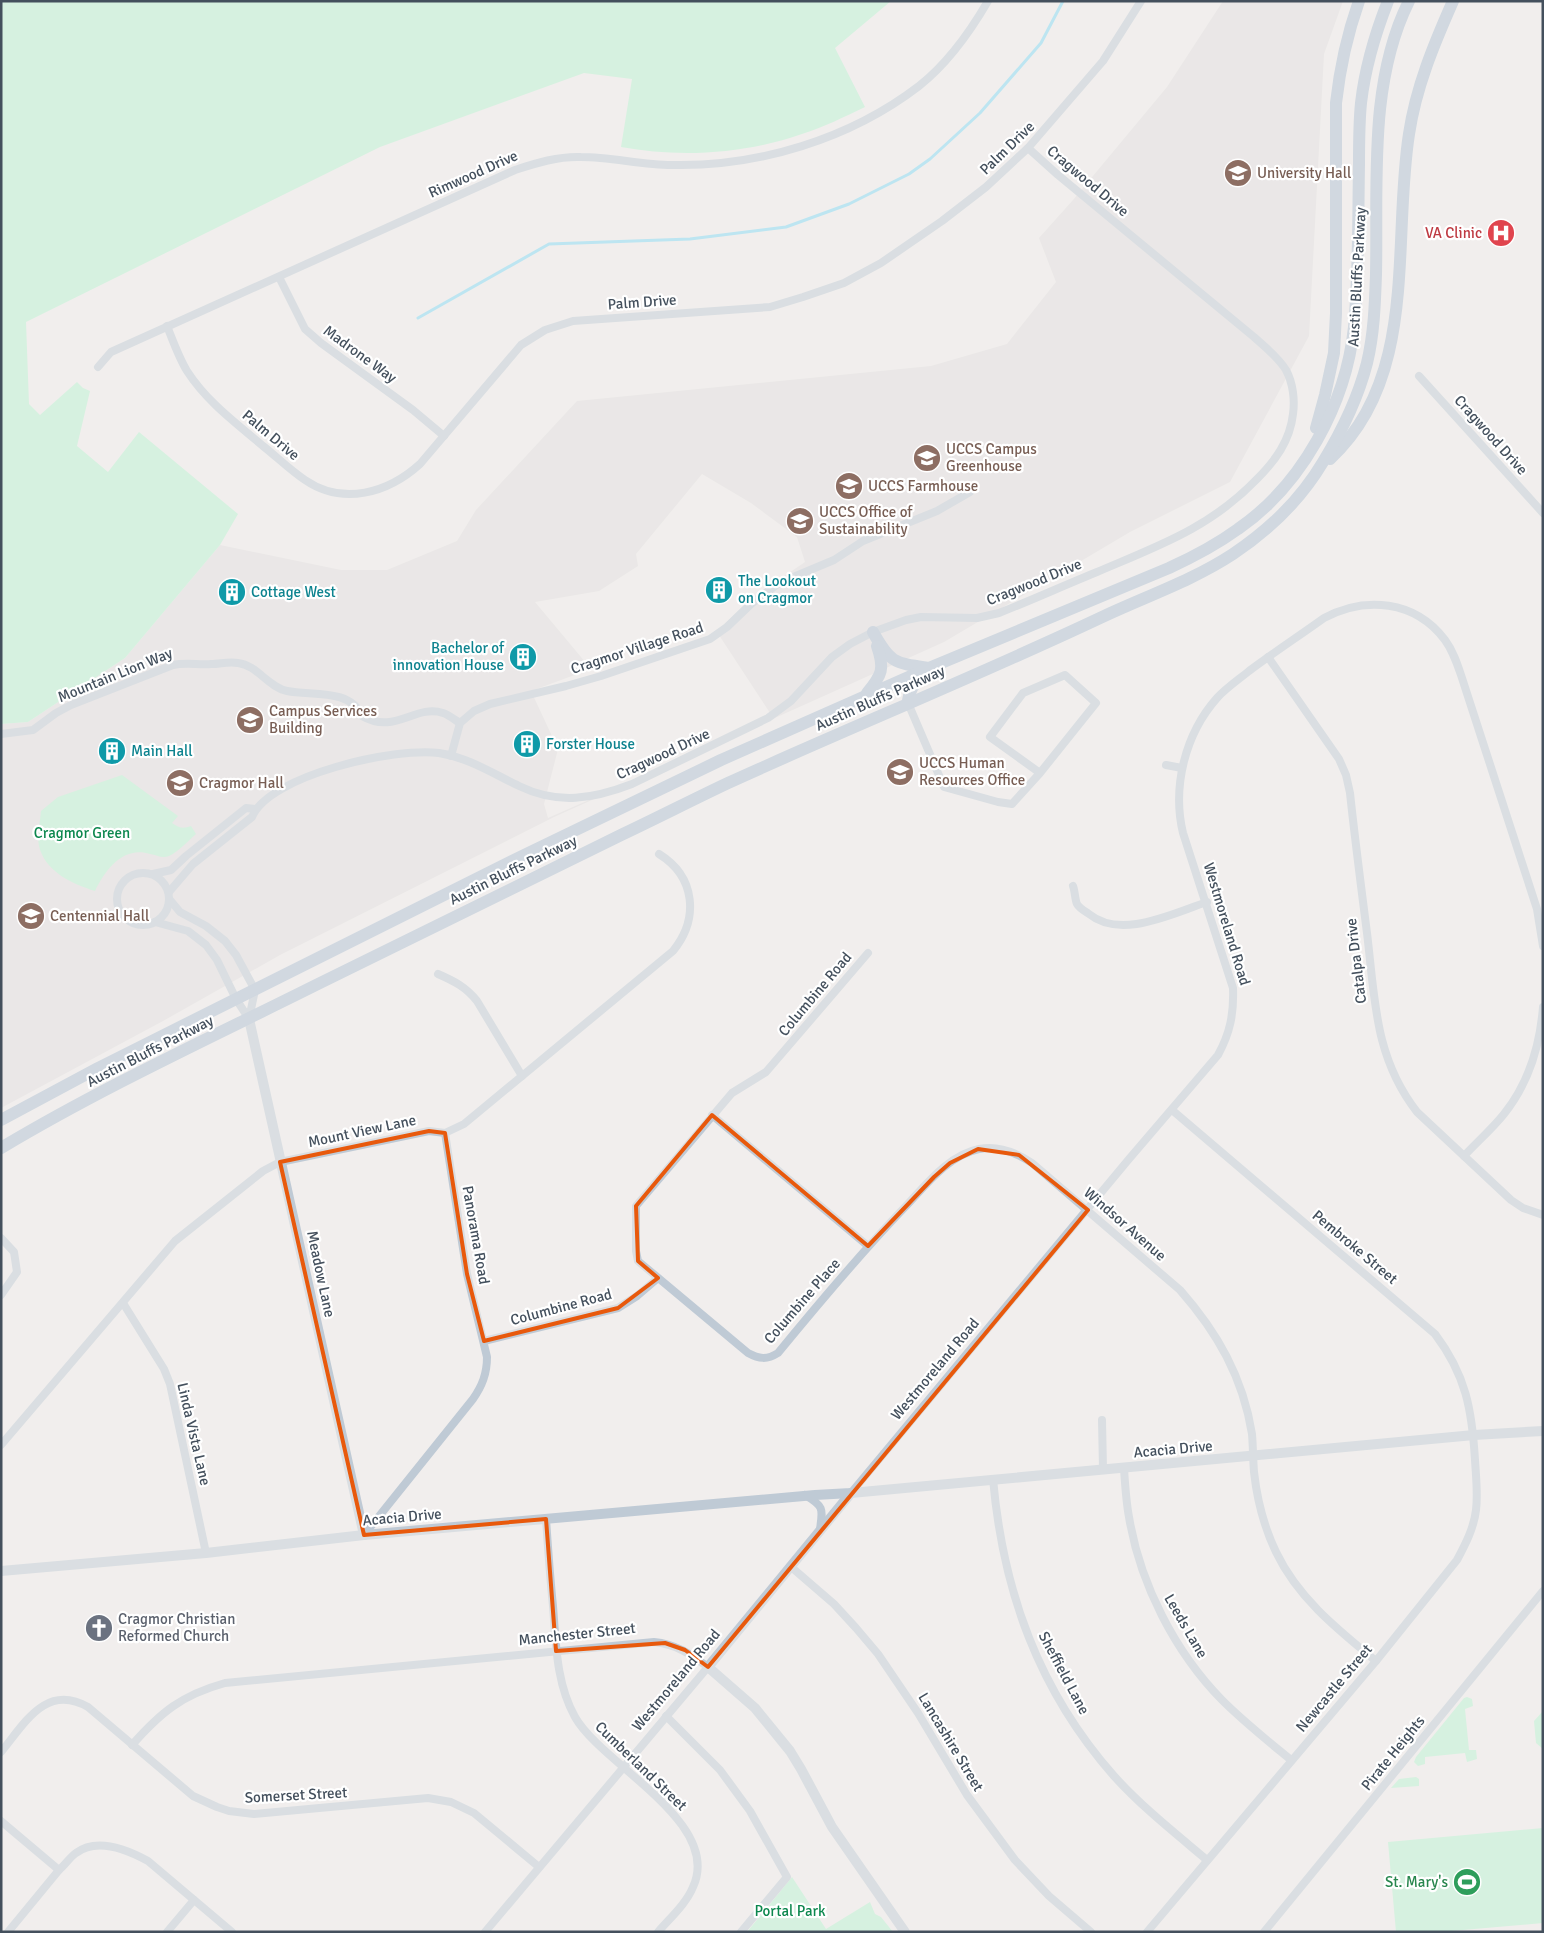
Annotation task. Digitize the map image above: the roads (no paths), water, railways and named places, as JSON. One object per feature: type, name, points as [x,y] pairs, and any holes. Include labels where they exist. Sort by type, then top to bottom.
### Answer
[{"type":"main road","points":[[1313,446],[1334,352],[1336,313],[1336,103],[1345,44],[1359,1]]},
{"type":"main road","name":"Austin Bluffs Parkway","points":[[1,1120],[98,1068],[631,802],[790,728],[928,668],[1169,568],[1218,543],[1240,528],[1280,491],[1313,446],[1336,398],[1350,347],[1356,291],[1361,104],[1371,51],[1388,1]]},
{"type":"main road","name":"Austin Bluffs Parkway","points":[[1,1148],[43,1123],[249,1019],[723,786],[1023,654],[1206,570],[1232,555],[1272,524],[1306,488],[1338,438],[1354,404],[1368,360],[1375,292],[1380,105],[1394,38],[1409,1]]},
{"type":"main road","points":[[1319,470],[1342,448],[1356,431],[1380,381],[1390,347],[1395,318],[1404,167],[1409,131],[1424,70],[1453,1]]},
{"type":"main road","points":[[873,632],[883,650],[894,660],[901,664],[928,668],[910,691],[908,703]]},
{"type":"main road","points":[[865,696],[877,680],[882,668],[882,660],[873,632]]},
{"type":"street","name":"Rimwood Drive","points":[[98,367],[111,352],[530,164],[580,157],[669,165],[738,160],[782,151],[832,135],[866,119],[920,85],[961,42],[988,1]]},
{"type":"street","name":"Palm Drive","points":[[167,326],[186,370],[210,401],[295,473],[315,486],[344,494],[369,493],[383,489],[409,474],[444,436],[516,350],[532,337],[545,330],[573,321],[770,307],[823,291],[861,274],[901,250],[986,187],[1028,148],[1103,61],[1141,1]]},
{"type":"street","name":"Cragwood Drive","points":[[153,874],[166,873],[171,870],[246,808],[255,808],[292,784],[332,768],[398,754],[422,752],[451,756],[475,763],[524,788],[551,796],[586,798],[612,792],[768,718],[791,701],[832,657],[850,644],[873,632],[906,620],[921,618],[977,618],[999,613],[1168,542],[1202,524],[1236,500],[1278,455],[1290,433],[1294,408],[1291,383],[1287,371],[1276,357],[1254,337],[1028,148]]},
{"type":"street","name":"Madrone Way","points":[[279,277],[305,329],[321,343],[413,410],[444,436]]},
{"type":"street","name":"Cragwood Drive","points":[[1419,376],[1543,512]]},
{"type":"street","name":"Cragmor Village Road","points":[[460,723],[470,712],[490,704],[566,686],[710,639],[751,604],[779,584],[834,560],[863,542],[937,511],[970,492]]},
{"type":"street","name":"Westmoreland Road","points":[[485,1932],[1218,1055],[1231,1028],[1234,988],[1180,819],[1182,768],[1189,744],[1206,712],[1228,687],[1268,657],[1338,610],[1371,603],[1389,605],[1405,610],[1422,619],[1444,640],[1454,655],[1462,675],[1537,909],[1543,946]]},
{"type":"street","name":"Catalpa Drive","points":[[1268,657],[1339,759],[1346,775],[1379,1032],[1395,1079],[1413,1106],[1511,1200],[1523,1208],[1543,1215]]},
{"type":"street","name":"Mountain Lion Way","points":[[1,734],[33,730],[56,713],[72,705],[186,662],[208,664],[240,662],[274,686],[286,691],[347,699],[358,708],[362,716],[375,722],[390,723],[419,714],[437,712],[460,723]]},
{"type":"street","points":[[908,703],[944,787],[1012,804],[1040,773],[1096,703],[1065,675],[1023,693],[990,737],[1040,773]]},
{"type":"street","points":[[451,756],[460,723]]},
{"type":"street","points":[[1166,765],[1182,768]]},
{"type":"street","name":"Cragwood Drive","points":[[169,896],[193,864],[252,817],[255,808]]},
{"type":"street","name":"Mount View Lane","points":[[1,1445],[175,1241],[263,1171],[280,1162],[429,1131],[445,1133],[464,1124],[673,951],[682,939],[688,925],[690,909],[689,892],[679,871],[671,861],[659,854]]},
{"type":"street","points":[[169,896],[165,913],[155,922],[141,925],[132,923],[124,918],[117,903],[119,889],[127,878],[140,872],[153,874],[163,881],[169,896],[180,912],[206,926],[225,941],[236,955],[255,990]]},
{"type":"street","points":[[1074,886],[1078,905],[1093,918],[1105,923],[1118,925],[1141,924],[1207,902]]},
{"type":"street","name":"Meadow Lane","points":[[155,922],[188,931],[206,945],[217,960],[236,999],[249,1019],[364,1535]]},
{"type":"street","name":"Columbine Road","points":[[484,1341],[618,1308],[637,1296],[658,1278],[638,1261],[636,1251],[636,1206],[732,1093],[766,1072],[868,953]]},
{"type":"street","points":[[438,974],[456,982],[473,996],[522,1076]]},
{"type":"street","name":"Meadow Lane","points":[[249,1019],[255,990]]},
{"type":"street","points":[[1464,1156],[1504,1114],[1526,1077],[1539,1035],[1543,1007]]},
{"type":"street","name":"Pembroke Street","points":[[1172,1110],[1435,1334],[1447,1350],[1457,1369],[1466,1393],[1474,1435]]},
{"type":"street","points":[[712,1115],[868,1246]]},
{"type":"street","name":"Panorama Road","points":[[445,1133],[467,1274],[484,1341]]},
{"type":"street","name":"Windsor Avenue","points":[[868,1246],[934,1177],[959,1158],[978,1149],[993,1148],[1019,1155],[1032,1163],[1180,1290],[1201,1313],[1215,1333],[1235,1371],[1242,1392],[1252,1434],[1256,1490],[1268,1533],[1286,1569],[1299,1589],[1327,1620],[1376,1660]]},
{"type":"street","points":[[1,1238],[14,1252],[17,1272],[1,1296]]},
{"type":"street","name":"Columbine Place","points":[[658,1278],[748,1353],[757,1358],[768,1359],[778,1353],[868,1246]]},
{"type":"street","name":"Linda Vista Lane","points":[[122,1303],[164,1370],[170,1384],[206,1553]]},
{"type":"street","points":[[364,1535],[481,1388],[487,1367],[484,1341]]},
{"type":"street","points":[[1102,1420],[1103,1470]]},
{"type":"street","name":"Acacia Drive","points":[[1,1571],[206,1553],[364,1535],[851,1493],[1474,1435],[1543,1431]]},
{"type":"street","name":"Newcastle Street","points":[[1147,1932],[1376,1660],[1457,1560],[1465,1545],[1476,1511],[1477,1478],[1474,1435]]},
{"type":"street","name":"Leeds Lane","points":[[1124,1468],[1128,1516],[1132,1535],[1150,1590],[1173,1635],[1192,1665],[1222,1700],[1291,1760]]},
{"type":"street","name":"Sheffield Lane","points":[[993,1479],[999,1536],[1013,1592],[1028,1636],[1053,1689],[1073,1722],[1114,1776],[1159,1821],[1207,1860]]},
{"type":"street","points":[[805,1496],[818,1502],[823,1511],[820,1530]]},
{"type":"street","name":"Cumberland Street","points":[[546,1520],[556,1651],[562,1684],[575,1716],[584,1731],[597,1745],[672,1813],[685,1830],[695,1849],[698,1862],[697,1874],[691,1892],[658,1932]]},
{"type":"street","name":"Lancashire Street","points":[[790,1566],[834,1604],[878,1654],[918,1713],[966,1795],[1015,1860],[1049,1896],[1091,1932]]},
{"type":"street","name":"Pirate Heights","points":[[1264,1932],[1543,1591]]},
{"type":"street","name":"Manchester Street","points":[[132,1745],[154,1720],[168,1708],[196,1693],[226,1683],[654,1642],[665,1643],[685,1650],[708,1667],[755,1708],[790,1751],[832,1827],[905,1932]]},
{"type":"street","name":"Somerset Street","points":[[1,1752],[38,1710],[58,1699],[69,1699],[88,1707],[193,1796],[229,1811],[254,1814],[270,1813],[428,1798],[452,1802],[474,1814],[539,1867]]},
{"type":"street","points":[[666,1716],[725,1777],[750,1811],[787,1877],[741,1932]]},
{"type":"street","points":[[1,1821],[59,1870]]},
{"type":"street","points":[[8,1932],[76,1852],[89,1848],[113,1846],[148,1861],[232,1932]]},
{"type":"street","points":[[167,1932],[194,1900]]},
{"type":"waterway","points":[[418,318],[549,244],[690,239],[786,227],[849,204],[909,174],[930,159],[980,113],[1041,43],[1063,1]]},
{"type":"place","name":"University Hall","points":[[1238,173]]},
{"type":"place","name":"VA Clinic","points":[[1501,233]]},
{"type":"place","name":"UCCS Campus Greenhouse","points":[[927,458]]},
{"type":"place","name":"UCCS Farmhouse","points":[[849,486]]},
{"type":"place","name":"UCCS Office of Sustainability","points":[[800,521]]},
{"type":"place","name":"The Lookout on Cragmor","points":[[719,590]]},
{"type":"place","name":"Cottage West","points":[[232,592]]},
{"type":"place","name":"Bachelor of innovation House","points":[[523,657]]},
{"type":"place","name":"Campus Services Building","points":[[250,720]]},
{"type":"place","name":"Forster House","points":[[527,744]]},
{"type":"place","name":"Main Hall","points":[[112,751]]},
{"type":"place","name":"UCCS Human Resources Office","points":[[900,772]]},
{"type":"place","name":"Cragmor Hall","points":[[180,783]]},
{"type":"place","name":"Centennial Hall","points":[[31,916]]},
{"type":"place","name":"Cragmor Christian Reformed Church","points":[[99,1628]]},
{"type":"place","name":"St. Mary's","points":[[1467,1882]]},
{"type":"park label","name":"Cragmor Green","points":[[82,833]]},
{"type":"park label","name":"Portal Park","points":[[790,1911]]}]
